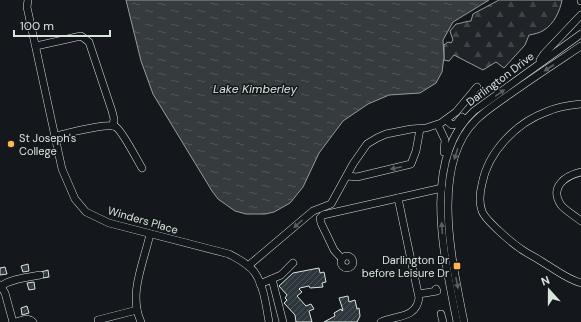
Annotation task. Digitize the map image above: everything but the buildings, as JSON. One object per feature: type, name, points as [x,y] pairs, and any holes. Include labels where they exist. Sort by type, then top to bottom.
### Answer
[{"type":"street","name":"Winders Place","points":[[27,4],[62,169],[75,199],[86,212],[109,223],[228,254],[244,262],[254,272],[260,284],[269,322]]},
{"type":"street","points":[[536,65],[544,54],[581,15]]},
{"type":"street","name":"Darlington Drive","points":[[457,322],[443,246],[441,216],[442,188],[446,160],[454,136],[470,114],[581,34]]},
{"type":"street","points":[[36,46],[81,36],[90,45],[112,111],[114,119],[113,126]]},
{"type":"street","name":"Darlington Drive","points":[[464,322],[451,250],[448,206],[450,182],[457,148],[464,134],[476,120],[527,82],[581,46]]},
{"type":"street","points":[[248,266],[312,211],[331,204],[360,153],[372,140],[389,133],[409,129],[420,129],[446,120],[456,112],[478,87]]},
{"type":"street","points":[[581,104],[557,108],[542,113],[526,122],[512,134],[495,152],[488,164],[482,181],[480,201],[481,208],[485,216],[517,246],[564,276],[581,283]]},
{"type":"street","points":[[446,120],[450,125],[454,125],[462,117],[470,114]]},
{"type":"street","points":[[438,124],[445,140],[444,153],[446,160]]},
{"type":"street","points":[[55,136],[105,126],[113,126],[121,132],[142,168]]},
{"type":"street","points":[[347,176],[357,177],[411,164],[419,140],[420,129]]},
{"type":"street","points":[[581,172],[571,174],[563,179],[558,187],[557,197],[562,205],[581,221]]},
{"type":"street","points":[[342,259],[334,250],[321,223],[320,218],[326,213],[442,188]]},
{"type":"street","points":[[381,322],[406,318],[416,307],[419,301],[419,294],[398,198]]},
{"type":"street","points":[[140,322],[137,310],[136,288],[150,234]]},
{"type":"street","points":[[260,284],[283,273],[293,263]]},
{"type":"street","points":[[33,322],[27,319],[15,322],[1,286],[3,284],[40,275]]},
{"type":"street","points":[[272,279],[283,322]]},
{"type":"street","points":[[419,294],[437,291],[436,289]]},
{"type":"street","points":[[98,320],[137,310]]},
{"type":"street","points":[[441,314],[443,322]]},
{"type":"green space","points":[[499,0],[562,0],[554,21],[541,32],[529,35],[525,45],[504,68],[496,62],[483,70],[454,55],[449,61],[444,60],[444,45],[448,42],[451,43],[453,40],[450,31],[456,24],[471,21],[473,14]]},
{"type":"water","name":"Lake Kimberley","points":[[126,0],[489,0],[453,22],[443,40],[444,57],[442,72],[436,83],[420,93],[389,95],[368,104],[343,121],[319,153],[303,187],[290,203],[274,212],[265,214],[246,214],[235,211],[218,199],[153,94],[141,61]]},
{"type":"place","name":"St Joseph's College","points":[[11,144]]},
{"type":"place","name":"Darlington Dr before Leisure Dr","points":[[457,266]]}]
